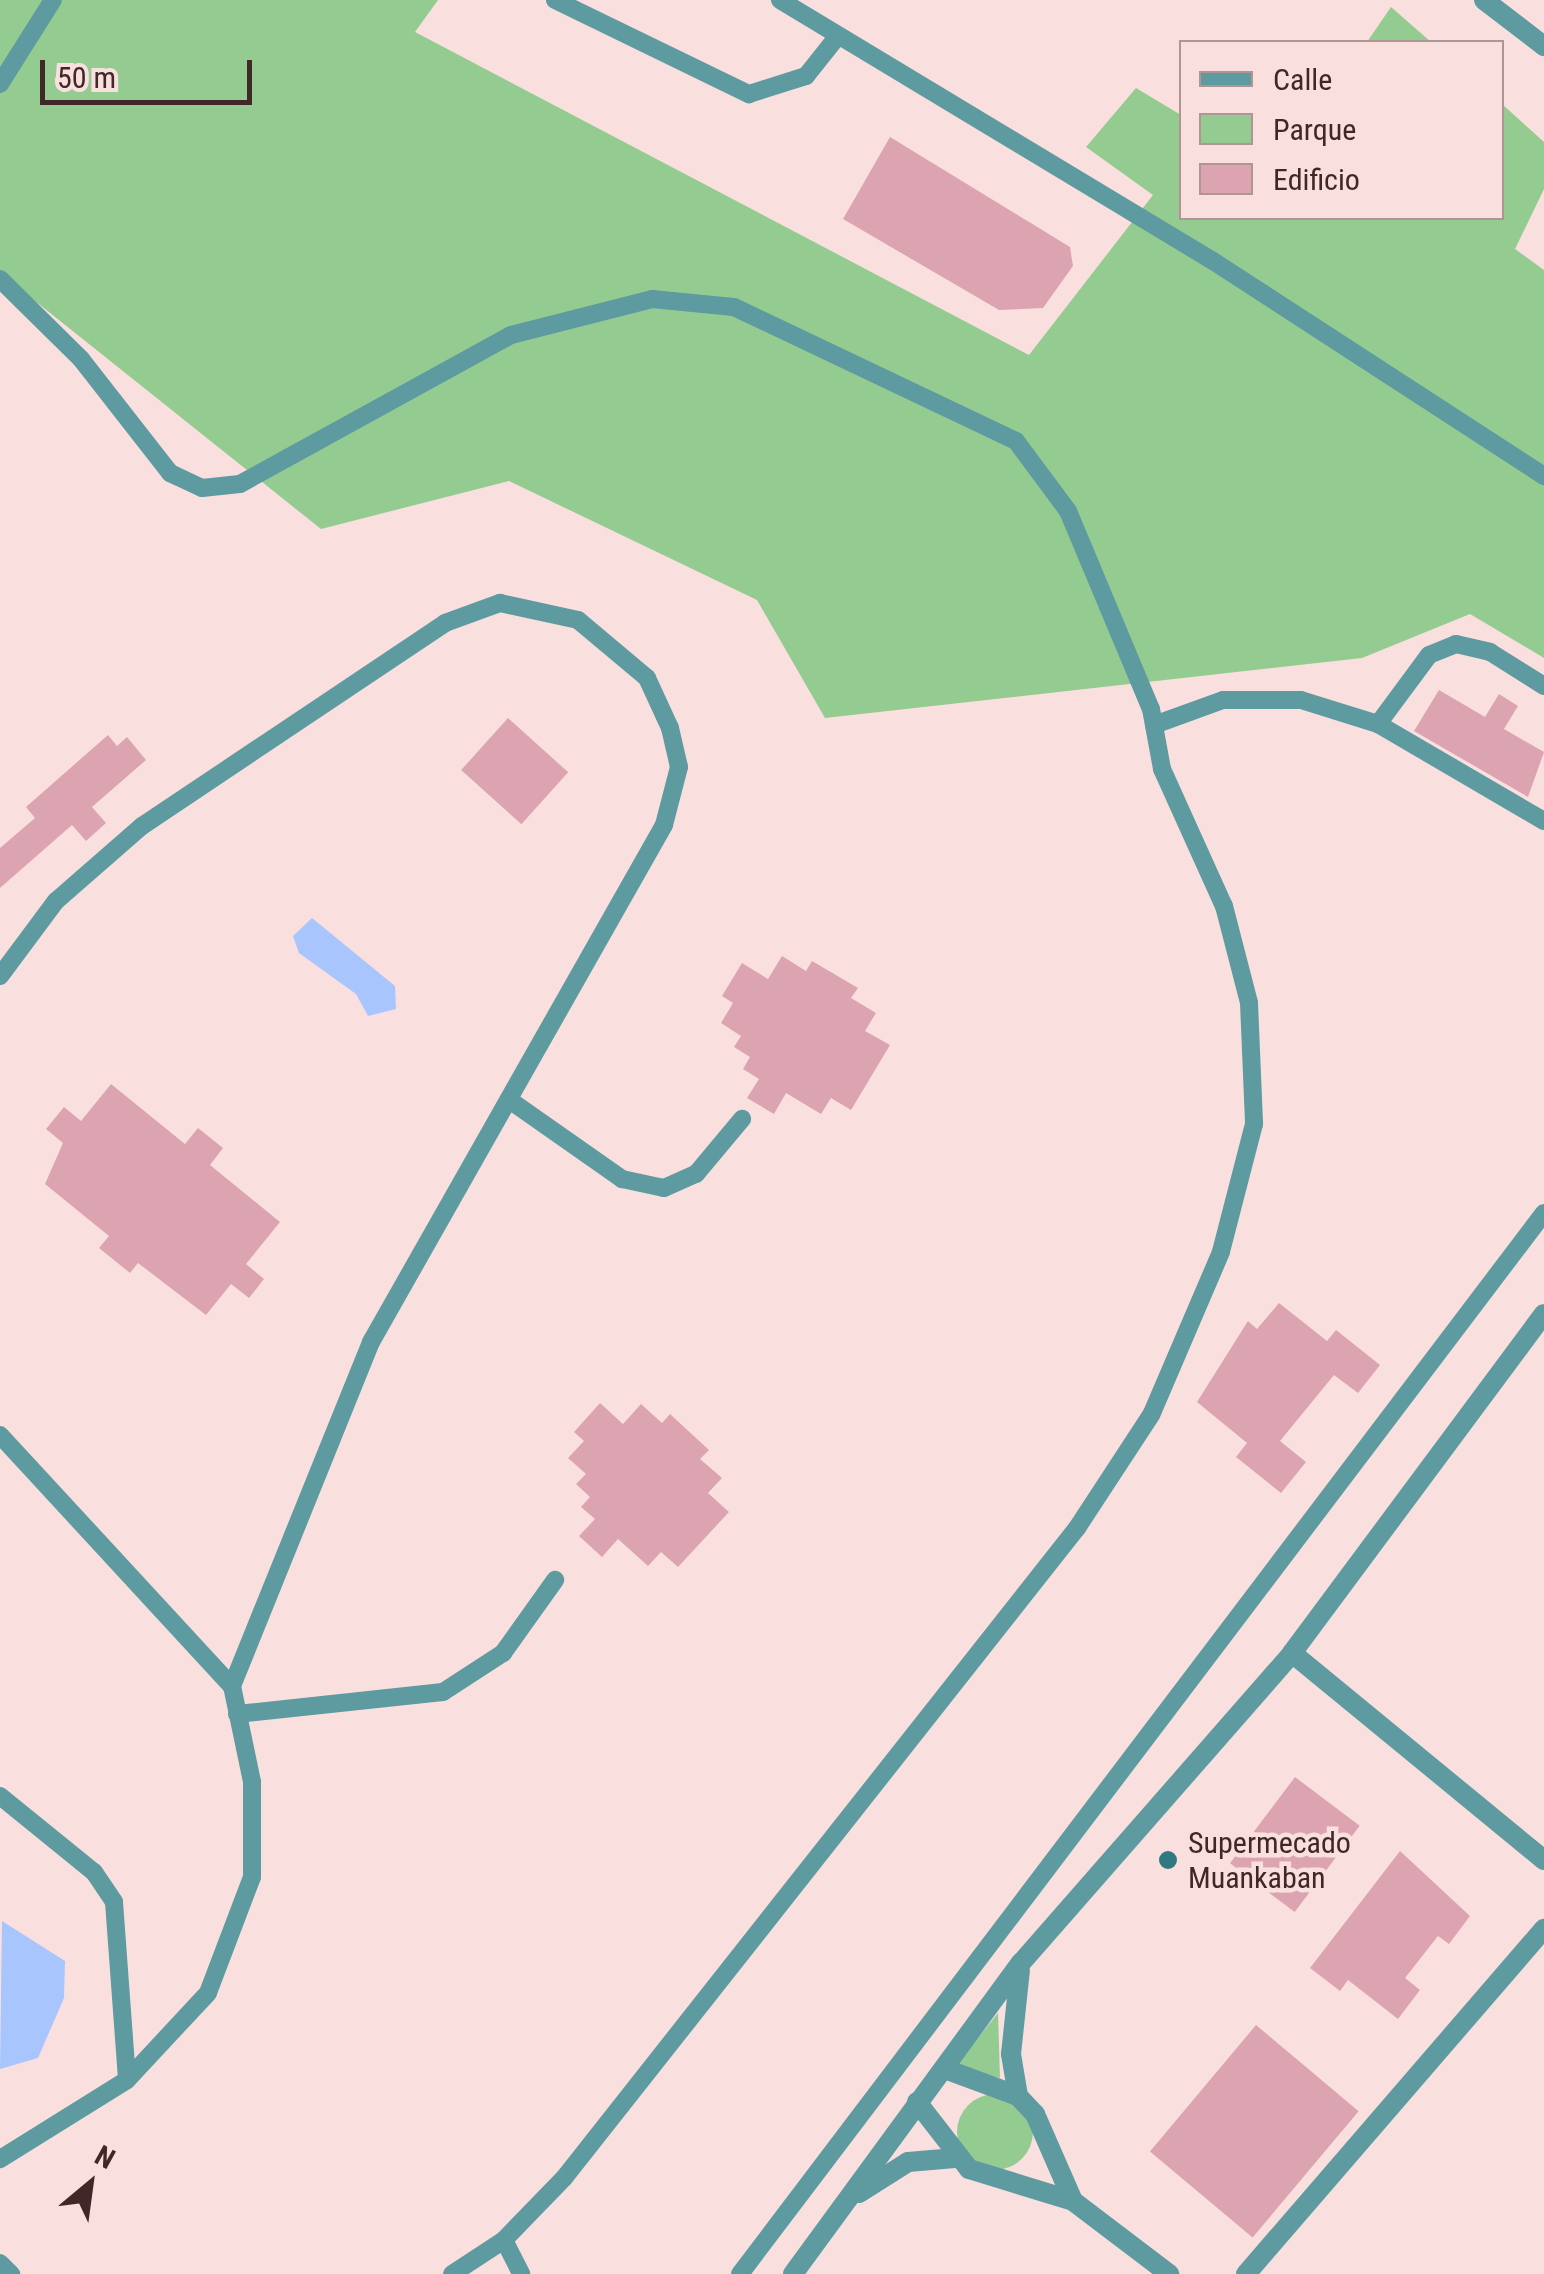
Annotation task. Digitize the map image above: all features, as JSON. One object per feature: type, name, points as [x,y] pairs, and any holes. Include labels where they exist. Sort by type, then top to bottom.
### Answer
[{"type":"street","points":[[1484,0],[1544,46]]},
{"type":"street","points":[[792,2274],[1021,1963],[1292,1653],[1544,1314]]},
{"type":"street","points":[[1292,1653],[1544,1860]]},
{"type":"street","points":[[1246,2274],[1544,1929]]},
{"type":"street","points":[[1021,1963],[1011,2054],[1018,2096],[1058,2151],[1073,2202]]},
{"type":"street","points":[[944,2069],[1018,2096]]},
{"type":"street","points":[[917,2102],[955,2158],[999,2186],[1073,2202],[1169,2274]]},
{"type":"street","points":[[845,2203],[890,2169],[955,2158]]},
{"type":"lane","points":[[0,84],[53,0]]},
{"type":"lane","points":[[555,0],[749,94],[806,76],[837,37]]},
{"type":"lane","points":[[780,0],[1213,261],[1544,476]]},
{"type":"lane","points":[[0,279],[80,359],[170,473],[202,488],[240,484],[510,335],[652,298],[734,306],[1016,441],[1068,511],[1154,726],[1186,832],[1224,906],[1250,1003],[1254,1124],[1178,1364],[1078,1528],[722,1982],[504,2240],[452,2274]]},
{"type":"lane","points":[[0,976],[56,901],[142,826],[445,623],[500,603],[536,608],[578,620],[620,648],[647,678],[679,767],[664,825],[371,1342],[232,1686],[252,1782],[252,1877],[236,1933],[208,1992],[127,2080],[0,2160]]},
{"type":"lane","points":[[1378,724],[1429,656],[1456,644],[1490,652],[1544,686]]},
{"type":"lane","points":[[1154,726],[1222,700],[1302,700],[1378,724],[1544,821]]},
{"type":"lane","points":[[511,1100],[622,1180],[664,1188],[696,1174],[742,1120]]},
{"type":"lane","points":[[740,2274],[1544,1212]]},
{"type":"lane","points":[[0,1435],[232,1686]]},
{"type":"lane","points":[[237,1714],[443,1692],[503,1654],[554,1580]]},
{"type":"lane","points":[[0,1796],[94,1872],[114,1902],[127,2080]]},
{"type":"lane","points":[[504,2240],[521,2274]]},
{"type":"lane","points":[[0,2264],[11,2274]]},
{"type":"green space","points":[[0,0],[438,0],[415,32],[1029,355],[1153,195],[1086,147],[1136,88],[1179,114],[1179,220],[1504,220],[1504,106],[1544,142],[1544,189],[1515,249],[1544,270],[1544,658],[1470,614],[1362,658],[825,718],[757,600],[509,481],[321,529],[0,273]]},
{"type":"green space","points":[[1391,7],[1429,40],[1368,40]]},
{"type":"green space","points":[[998,2013],[1000,2078],[954,2068]]},
{"type":"green space","points":[[995,2094],[1022,2105],[1033,2132],[1022,2159],[995,2170],[968,2159],[957,2132],[968,2105]]},
{"type":"water","points":[[312,918],[395,986],[396,1009],[368,1016],[356,994],[299,953],[293,936]]},
{"type":"water","points":[[2,1921],[65,1961],[64,1998],[38,2058],[0,2069]]},
{"type":"building","points":[[890,137],[1070,247],[1073,266],[1043,308],[999,310],[843,219]]},
{"type":"building","points":[[1439,690],[1485,717],[1499,694],[1518,706],[1504,729],[1544,752],[1528,797],[1414,731]]},
{"type":"building","points":[[508,718],[568,772],[521,824],[461,770]]},
{"type":"building","points":[[108,735],[117,746],[127,737],[146,760],[92,807],[106,823],[86,841],[72,825],[0,888],[0,848],[35,818],[26,807]]},
{"type":"building","points":[[782,956],[806,971],[812,961],[858,988],[851,998],[876,1013],[865,1031],[890,1045],[851,1110],[831,1098],[821,1114],[786,1093],[774,1114],[747,1098],[759,1079],[743,1069],[750,1057],[734,1047],[741,1036],[721,1023],[733,1003],[722,996],[742,963],[768,979]]},
{"type":"building","points":[[111,1084],[185,1144],[198,1128],[223,1148],[210,1165],[280,1222],[246,1264],[264,1279],[249,1298],[231,1284],[206,1315],[138,1263],[130,1273],[99,1248],[109,1236],[45,1184],[63,1143],[46,1129],[64,1107],[81,1121]]},
{"type":"building","points":[[1279,1303],[1327,1341],[1336,1330],[1380,1365],[1358,1393],[1334,1375],[1280,1441],[1306,1462],[1281,1493],[1236,1457],[1247,1443],[1197,1402],[1248,1321],[1257,1329]]},
{"type":"building","points":[[600,1403],[623,1424],[641,1404],[662,1423],[670,1414],[709,1450],[700,1459],[722,1478],[708,1493],[729,1512],[678,1567],[661,1552],[648,1566],[618,1539],[602,1557],[579,1536],[595,1519],[581,1507],[590,1497],[576,1484],[586,1474],[568,1458],[584,1441],[574,1432]]},
{"type":"building","points":[[1295,1777],[1360,1826],[1295,1912],[1230,1863]]},
{"type":"building","points":[[1400,1851],[1470,1916],[1449,1944],[1438,1936],[1405,1978],[1420,1990],[1398,2019],[1348,1980],[1340,1991],[1310,1968]]},
{"type":"building","points":[[1256,2025],[1359,2111],[1253,2238],[1150,2151]]},
{"type":"place","name":"Supermecado Muankaban","points":[[1168,1860]]}]
